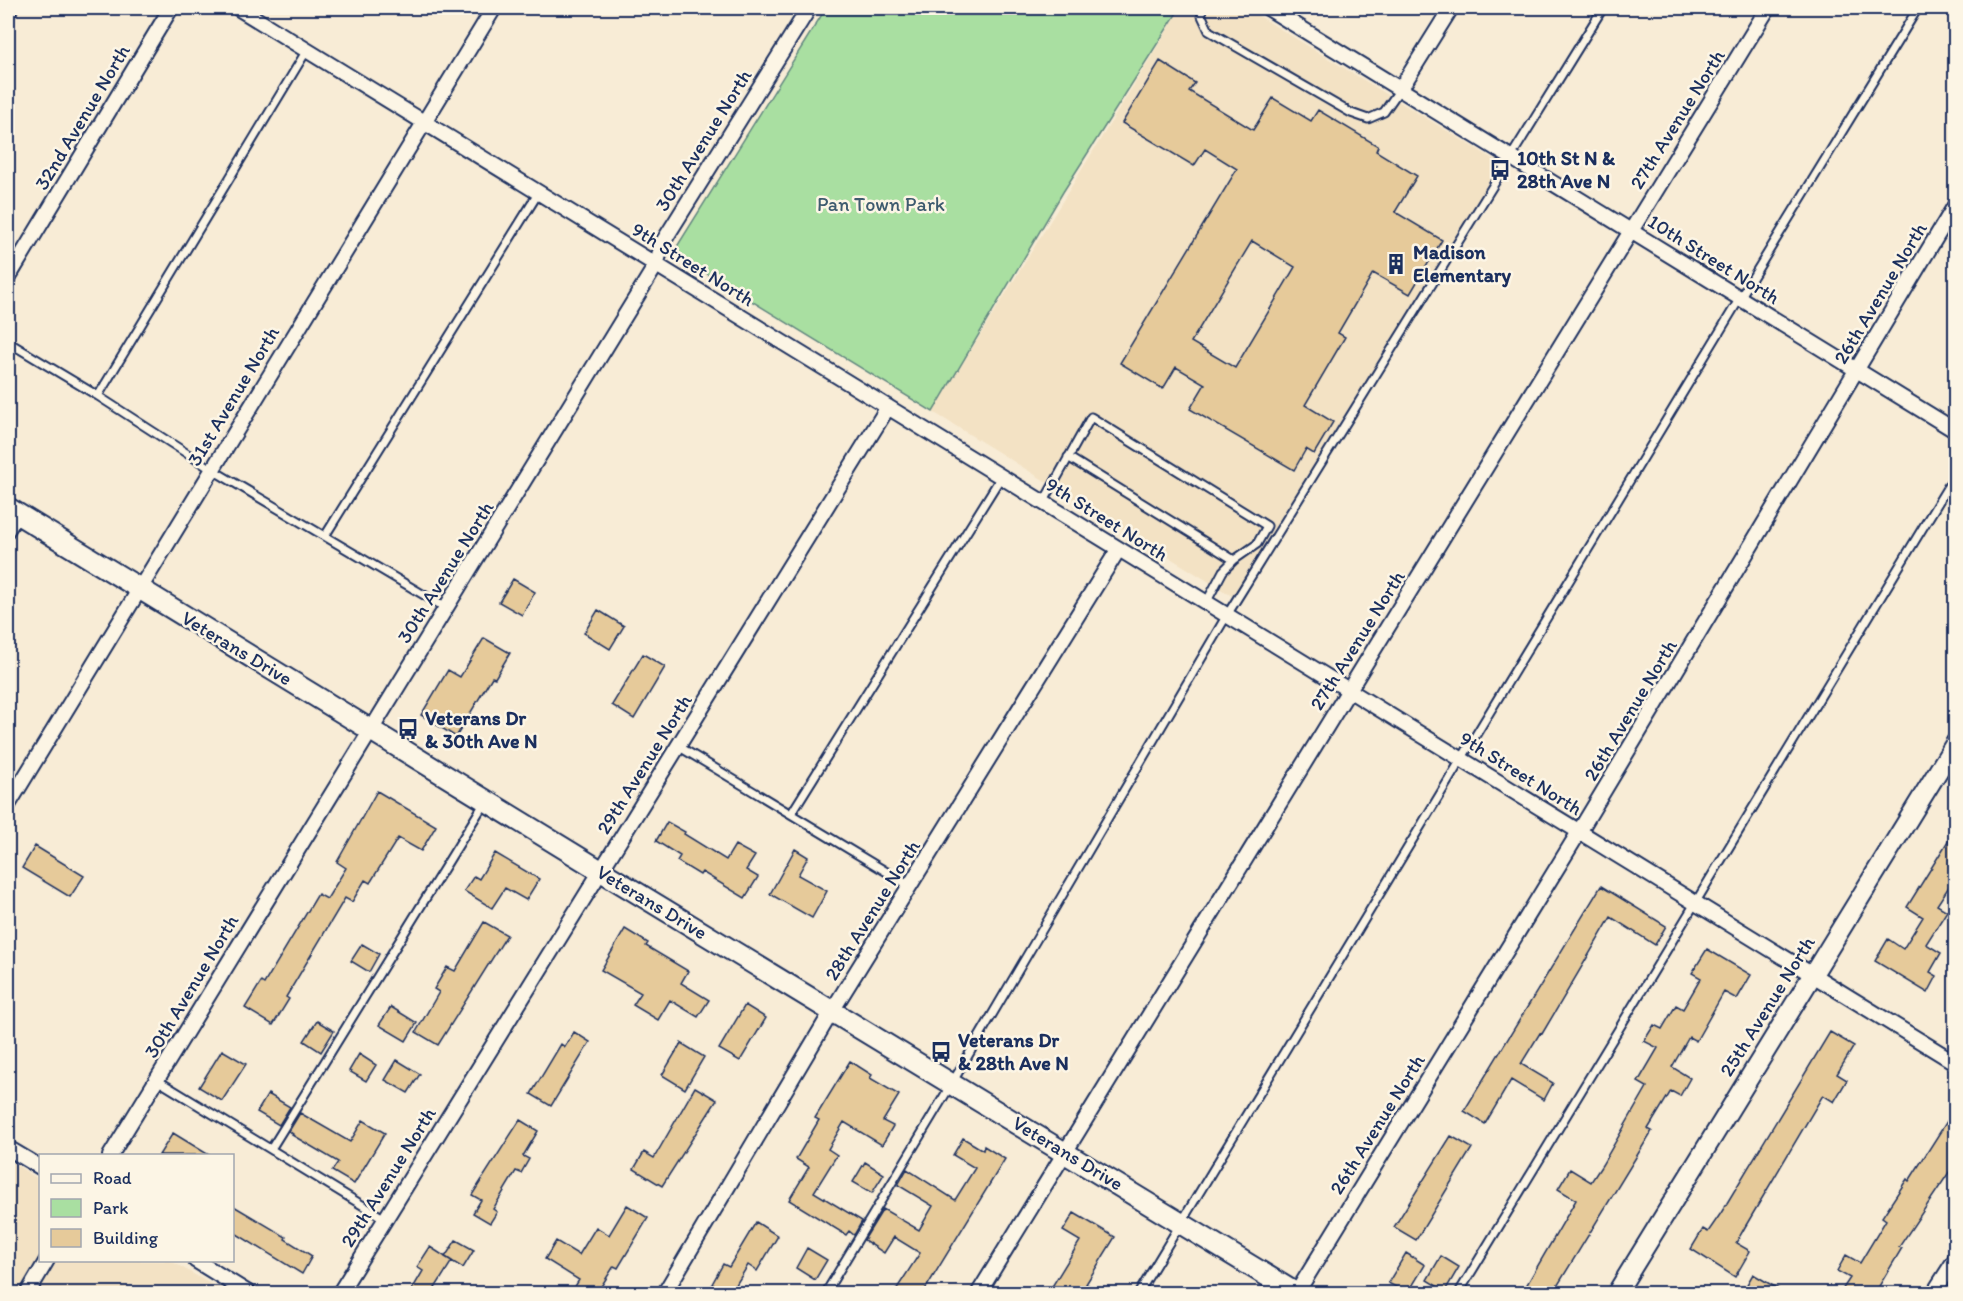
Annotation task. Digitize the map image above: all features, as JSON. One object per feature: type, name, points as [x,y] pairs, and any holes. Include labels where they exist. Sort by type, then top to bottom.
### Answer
[{"type":"main road","name":"Veterans Drive","points":[[14,512],[1296,1293]]},
{"type":"street","name":"32nd Avenue North","points":[[8,278],[171,8]]},
{"type":"street","name":"9th Street North","points":[[238,8],[1956,1063]]},
{"type":"street","name":"31st Avenue North","points":[[8,805],[138,588],[494,8]]},
{"type":"street","name":"30th Avenue North","points":[[111,1154],[656,265],[663,242],[809,8]]},
{"type":"street","name":"10th Street North","points":[[1268,8],[1284,12],[1510,156],[1956,430]]},
{"type":"street","points":[[1401,88],[1451,8]]},
{"type":"street","name":"27th Avenue North","points":[[978,1293],[1768,8]]},
{"type":"street","name":"26th Avenue North","points":[[1296,1293],[1580,832],[1956,204]]},
{"type":"street","name":"29th Avenue North","points":[[339,1293],[888,407]]},
{"type":"street","name":"28th Avenue North","points":[[664,1293],[832,1011],[1118,550]]},
{"type":"street","name":"25th Avenue North","points":[[1616,1293],[1956,742]]},
{"type":"street","points":[[8,1148],[39,1166]]},
{"type":"street","points":[[1934,1293],[1956,1258]]},
{"type":"street","points":[[27,1293],[46,1262]]},
{"type":"street","points":[[198,1262],[250,1293]]},
{"type":"lane","points":[[8,19],[14,8]]},
{"type":"lane","points":[[1201,8],[1209,31],[1351,113],[1368,119],[1384,112],[1401,88]]},
{"type":"lane","points":[[825,1293],[952,1083],[1227,615],[1603,8]]},
{"type":"lane","points":[[1138,1293],[1918,8]]},
{"type":"lane","points":[[98,396],[307,50]]},
{"type":"lane","points":[[325,536],[539,192]]},
{"type":"lane","points":[[8,342],[98,396],[211,469],[446,608]]},
{"type":"lane","points":[[1043,503],[1090,417],[1267,526],[1257,544],[1223,571],[1206,603]]},
{"type":"lane","points":[[1068,457],[1234,560]]},
{"type":"lane","points":[[1458,1293],[1956,473]]},
{"type":"lane","points":[[791,814],[1002,477]]},
{"type":"lane","points":[[8,534],[14,512]]},
{"type":"lane","points":[[678,746],[910,886]]},
{"type":"lane","points":[[271,1149],[485,801]]},
{"type":"lane","points":[[157,1080],[385,1219]]},
{"type":"shaded area","points":[[1181,8],[1246,8],[1503,165],[1237,599],[933,412]]},
{"type":"shaded area","points":[[8,1160],[39,1179],[39,1262],[173,1262],[226,1293],[8,1293]]},
{"type":"green space","name":"Pan Town Park","points":[[826,8],[1180,8],[1063,192],[933,412],[673,253]]},
{"type":"building","name":"Madison Elementary","points":[[1160,61],[1195,83],[1189,91],[1253,130],[1273,98],[1311,121],[1318,110],[1378,146],[1376,151],[1417,176],[1395,212],[1442,240],[1410,294],[1373,273],[1338,333],[1345,337],[1305,405],[1333,422],[1314,454],[1306,449],[1294,470],[1190,409],[1205,384],[1176,367],[1163,389],[1120,363],[1237,169],[1205,149],[1194,166],[1122,123]],"holes":[[[1252,241],[1295,267],[1235,368],[1191,342]]]},
{"type":"building","points":[[513,579],[535,592],[522,615],[499,602]]},
{"type":"building","points":[[598,610],[624,626],[610,649],[584,633]]},
{"type":"building","points":[[484,638],[510,653],[495,678],[492,677],[456,737],[421,715],[448,670],[460,677]]},
{"type":"building","points":[[643,654],[665,667],[634,719],[612,705]]},
{"type":"building","points":[[377,791],[436,826],[421,851],[398,838],[370,883],[365,880],[352,902],[345,898],[286,997],[289,999],[273,1025],[245,1008],[261,982],[264,984],[318,894],[327,899],[346,868],[337,862]]},
{"type":"building","points":[[667,822],[726,860],[735,845],[755,856],[746,870],[758,877],[745,898],[702,872],[700,875],[677,861],[680,856],[656,841]]},
{"type":"building","points":[[1956,828],[1956,876],[1937,905],[1947,911],[1926,944],[1941,953],[1930,972],[1937,976],[1928,993],[1875,961],[1888,939],[1903,949],[1923,917],[1907,907]]},
{"type":"building","points":[[35,846],[84,876],[70,897],[22,868]]},
{"type":"building","points":[[795,849],[808,857],[798,875],[827,891],[812,918],[770,894]]},
{"type":"building","points":[[495,853],[539,879],[526,900],[505,888],[492,908],[464,891],[474,876],[479,879]]},
{"type":"building","points":[[1601,886],[1666,926],[1655,945],[1611,917],[1542,1034],[1540,1033],[1521,1064],[1553,1083],[1544,1100],[1511,1080],[1485,1124],[1464,1111]]},
{"type":"building","points":[[484,922],[507,935],[438,1045],[416,1032],[439,992],[434,989],[447,967],[455,971]]},
{"type":"building","points":[[625,929],[648,943],[646,946],[688,971],[681,983],[709,1000],[698,1017],[670,1000],[658,1020],[633,1005],[641,993],[601,970]]},
{"type":"building","points":[[362,944],[379,954],[369,972],[351,961]]},
{"type":"building","points":[[1707,949],[1751,975],[1737,999],[1724,992],[1696,1041],[1689,1037],[1672,1067],[1690,1078],[1680,1096],[1671,1091],[1648,1129],[1652,1131],[1553,1293],[1522,1293],[1576,1200],[1558,1189],[1570,1169],[1591,1182],[1602,1165],[1647,1087],[1638,1082],[1658,1048],[1644,1041],[1654,1025],[1662,1029],[1676,1005],[1683,1009],[1701,978],[1692,973]]},
{"type":"building","points":[[745,1005],[766,1018],[740,1061],[719,1049]]},
{"type":"building","points":[[391,1007],[417,1023],[406,1041],[379,1025]]},
{"type":"building","points":[[317,1021],[334,1031],[321,1052],[304,1041]]},
{"type":"building","points":[[574,1032],[590,1042],[551,1106],[531,1094],[561,1044],[565,1047]]},
{"type":"building","points":[[1830,1032],[1854,1046],[1837,1074],[1847,1080],[1834,1102],[1823,1095],[1745,1227],[1736,1243],[1750,1251],[1735,1277],[1691,1249],[1703,1229],[1708,1232],[1721,1213]]},
{"type":"building","points":[[681,1043],[704,1057],[685,1089],[662,1075]]},
{"type":"building","points":[[222,1050],[246,1064],[222,1101],[199,1087]]},
{"type":"building","points":[[359,1054],[376,1065],[366,1081],[349,1071]]},
{"type":"building","points":[[397,1060],[420,1074],[408,1093],[385,1080]]},
{"type":"building","points":[[850,1061],[872,1075],[870,1078],[899,1095],[883,1121],[893,1126],[882,1145],[844,1122],[828,1149],[837,1155],[814,1192],[862,1221],[854,1235],[849,1231],[846,1235],[789,1200],[809,1167],[796,1159],[819,1120],[815,1118]]},
{"type":"building","points":[[695,1087],[717,1100],[662,1186],[634,1169],[644,1152],[654,1158]]},
{"type":"building","points":[[268,1094],[290,1107],[279,1125],[257,1112]]},
{"type":"building","points":[[1956,1107],[1956,1162],[1899,1247],[1902,1248],[1875,1293],[1840,1293],[1850,1278],[1837,1271],[1846,1255],[1860,1263],[1886,1220],[1882,1217],[1907,1179],[1909,1181]]},
{"type":"building","points":[[300,1113],[350,1142],[363,1120],[385,1133],[354,1184],[332,1171],[338,1162],[292,1135],[289,1131]]},
{"type":"building","points":[[520,1120],[538,1131],[523,1156],[529,1159],[521,1173],[516,1171],[493,1209],[497,1212],[490,1223],[473,1213],[481,1200],[472,1195]]},
{"type":"building","points":[[173,1133],[207,1154],[160,1154]]},
{"type":"building","points":[[1451,1136],[1472,1148],[1416,1240],[1394,1227]]},
{"type":"building","points":[[963,1138],[983,1150],[984,1146],[1005,1159],[923,1293],[894,1293],[920,1253],[894,1237],[884,1253],[864,1240],[883,1209],[919,1230],[933,1206],[898,1185],[907,1169],[955,1200],[975,1168],[953,1155]]},
{"type":"building","points":[[865,1162],[884,1174],[872,1193],[853,1182]]},
{"type":"building","points":[[627,1205],[648,1218],[618,1268],[614,1266],[597,1293],[571,1293],[579,1280],[545,1259],[556,1241],[579,1255],[596,1227],[609,1235]]},
{"type":"building","points":[[234,1206],[286,1237],[285,1239],[312,1256],[302,1274],[234,1232]]},
{"type":"building","points":[[1074,1213],[1115,1237],[1086,1284],[1103,1293],[1048,1293],[1080,1241],[1063,1231]]},
{"type":"building","points":[[756,1222],[778,1236],[757,1271],[748,1265],[731,1293],[727,1293],[712,1284],[723,1264],[729,1267]]},
{"type":"building","points":[[456,1240],[474,1250],[463,1268],[445,1257]]},
{"type":"building","points":[[430,1247],[452,1261],[432,1293],[410,1293],[423,1271],[417,1267]]},
{"type":"building","points":[[807,1248],[827,1260],[815,1280],[796,1268]]},
{"type":"building","points":[[1406,1253],[1425,1265],[1408,1293],[1388,1283]]},
{"type":"building","points":[[1441,1256],[1459,1267],[1445,1291],[1427,1280]]},
{"type":"building","points":[[1753,1274],[1785,1293],[1742,1293]]},
{"type":"place","name":"10th St N & 28th Ave N","points":[[1500,170]]},
{"type":"place","name":"Madison Elementary","points":[[1396,264]]},
{"type":"place","name":"Veterans Dr & 30th Ave N","points":[[408,729]]},
{"type":"place","name":"Veterans Dr & 28th Ave N","points":[[941,1052]]}]
